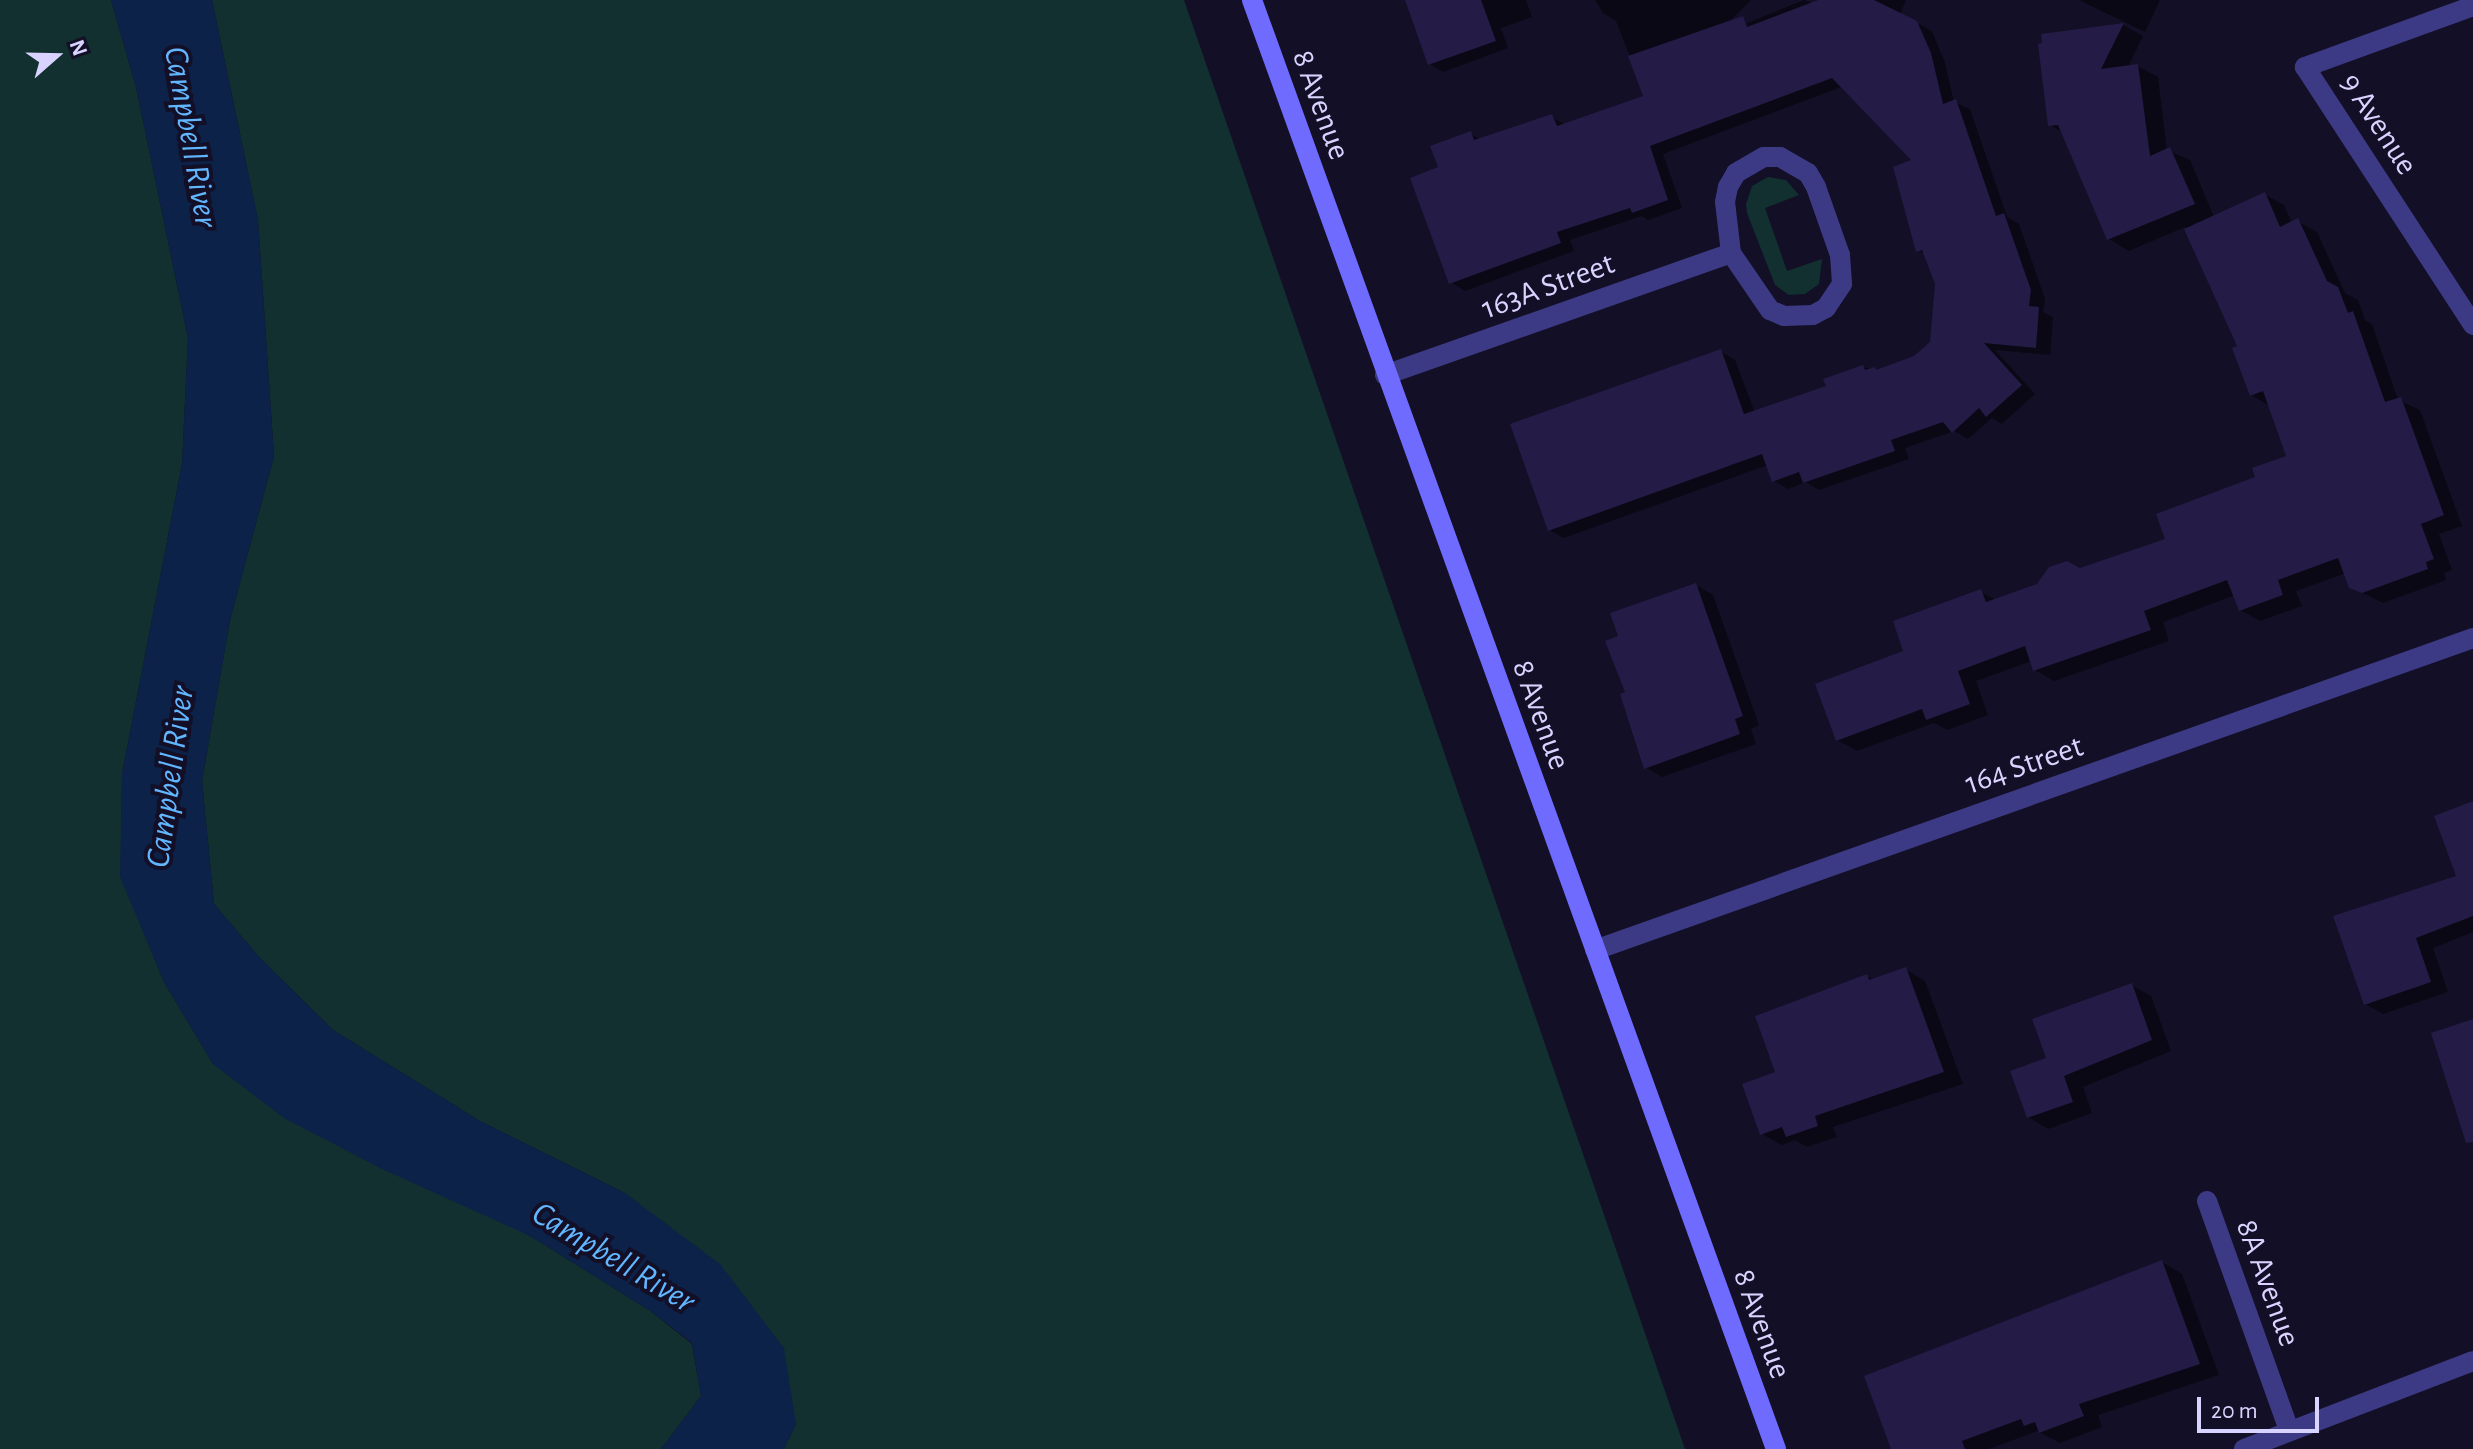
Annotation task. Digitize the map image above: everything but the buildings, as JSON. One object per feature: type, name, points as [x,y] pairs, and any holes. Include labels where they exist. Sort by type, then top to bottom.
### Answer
[{"type":"main road","name":"8 Avenue","points":[[1252,0],[1385,375],[1776,1449]]},
{"type":"street","name":"9 Avenue","points":[[2473,6],[2305,67],[2473,325]]},
{"type":"street","points":[[1764,157],[1780,157],[1795,162],[1816,187],[1840,255],[1842,284],[1826,308],[1813,315],[1784,316],[1760,299],[1731,253],[1725,202],[1728,187],[1736,173],[1749,162],[1764,157]]},
{"type":"street","name":"163A Street","points":[[1385,375],[1731,253]]},
{"type":"street","name":"164 Street","points":[[1595,950],[2473,638]]},
{"type":"street","name":"8A Avenue","points":[[2207,1201],[2289,1430]]},
{"type":"street","points":[[2244,1449],[2473,1361]]},
{"type":"green space","points":[[0,0],[111,0],[136,87],[188,338],[182,464],[122,774],[121,877],[164,982],[213,1064],[532,1237],[649,1310],[692,1344],[701,1396],[661,1449],[0,1449]]},
{"type":"green space","points":[[212,0],[1184,0],[1685,1449],[784,1449],[796,1424],[625,1193],[480,1121],[333,1030],[260,958],[214,904],[202,781],[230,620],[274,456],[258,220]]},
{"type":"green space","points":[[1768,177],[1786,180],[1799,195],[1765,208],[1787,271],[1822,259],[1819,284],[1805,294],[1789,295],[1775,285],[1747,213],[1746,204],[1752,186]]},
{"type":"water","name":"Campbell River","points":[[111,0],[212,0],[258,220],[274,456],[230,620],[202,781],[214,904],[260,958],[333,1030],[480,1121],[625,1193],[720,1264],[784,1348],[796,1424],[784,1449],[661,1449],[701,1396],[692,1343],[649,1310],[532,1237],[380,1168],[284,1118],[213,1064],[164,982],[120,877],[122,774],[182,464],[188,338],[136,87]]}]
